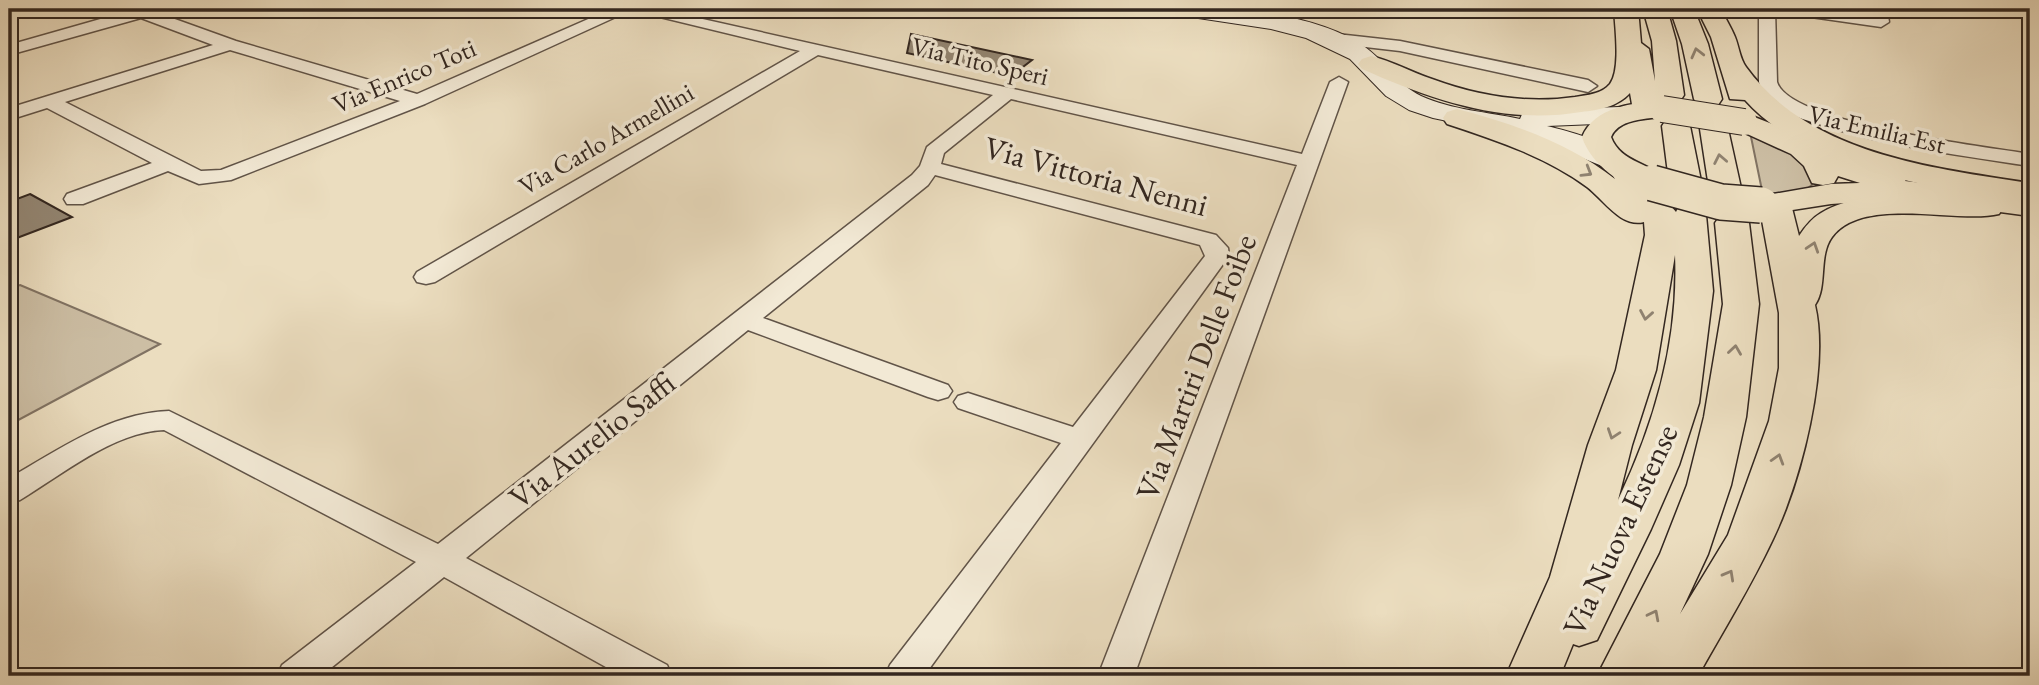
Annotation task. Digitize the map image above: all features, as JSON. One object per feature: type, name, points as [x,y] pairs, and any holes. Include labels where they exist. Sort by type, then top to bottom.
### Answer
[{"type":"main road","name":"Via Emilia Est","points":[[1185,9],[1298,29],[1328,38],[1426,96],[1478,111],[1535,119],[1655,111],[1713,115],[1772,132],[1809,155],[1862,174],[2030,199]]},
{"type":"main road","points":[[1370,63],[1438,92],[1478,103],[1518,108],[1577,106],[1600,101],[1614,94],[1623,84],[1628,70],[1627,9]]},
{"type":"main road","points":[[1627,9],[1655,111],[1739,202]]},
{"type":"main road","points":[[1655,9],[1664,41],[1655,111]]},
{"type":"main road","points":[[1682,9],[1695,44],[1708,99]]},
{"type":"main road","points":[[1709,9],[1734,69],[1736,85],[1742,99],[1772,132]]},
{"type":"main road","name":"Via Emilia Est","points":[[1370,63],[1395,91],[1433,110],[1580,144],[1652,183],[1691,196],[1721,202],[1739,202],[1903,190],[2030,206]]},
{"type":"main road","points":[[1734,69],[1769,108],[1807,133],[1838,146],[1932,175],[2030,192]]},
{"type":"main road","points":[[1433,110],[1540,146],[1594,176],[1615,191],[1636,214],[1647,229],[1656,260]]},
{"type":"main road","points":[[1534,676],[1575,577],[1610,445],[1636,370],[1662,235],[1660,212],[1599,145],[1597,136],[1602,124],[1655,111]]},
{"type":"main road","points":[[1714,129],[1739,202],[1798,313]]},
{"type":"main road","name":"Via Emilia Est","points":[[1739,202],[1819,189],[1824,179],[1822,170],[1809,155]]},
{"type":"main road","name":"Via Nuova Estense","points":[[1552,676],[1628,529],[1657,465],[1678,402],[1695,291],[1739,202]]},
{"type":"main road","name":"Via Nuova Estense","points":[[1624,676],[1684,554],[1709,485],[1722,431],[1741,304],[1739,202]]},
{"type":"main road","points":[[1671,676],[1750,538],[1766,497],[1790,421],[1799,368],[1798,313],[1813,243],[1821,229],[1839,219],[1888,205],[1959,204],[2030,212]]},
{"type":"street","name":"Via Enrico Toti","points":[[168,164],[200,178],[224,176],[418,100],[624,9]]},
{"type":"street","name":"Via Tito Speri","points":[[638,9],[1311,162]]},
{"type":"street","name":"Via Emilia Est","points":[[1767,9],[1769,86],[1776,98],[1794,110],[1843,126],[2030,160]]},
{"type":"street","points":[[1790,9],[1880,15]]},
{"type":"street","points":[[9,50],[143,10],[230,45],[418,100]]},
{"type":"street","name":"Via Emilia Est","points":[[1328,38],[1415,49],[1588,86]]},
{"type":"street","points":[[9,114],[230,45]]},
{"type":"street","name":"Via Emilia Est","points":[[1370,63],[1391,50],[1415,49]]},
{"type":"street","name":"Via Carlo Armellini","points":[[426,277],[814,50]]},
{"type":"street","name":"Via Martiri Delle Foibe","points":[[1116,676],[1339,82]]},
{"type":"street","name":"Via Aurelio Saffi","points":[[295,676],[920,180],[930,167],[934,151],[1006,94]]},
{"type":"street","points":[[48,101],[168,164]]},
{"type":"street","points":[[75,199],[168,164]]},
{"type":"street","name":"Via Vittoria Nenni","points":[[903,676],[1217,256],[1216,248],[1209,240],[930,167]]},
{"type":"street","points":[[744,320],[938,391]]},
{"type":"street","points":[[968,402],[1079,439]]},
{"type":"street","points":[[9,492],[125,427],[157,419],[169,420],[441,560],[654,676]]},
{"type":"shaded area","points":[[1750,132],[1785,145],[1817,180],[1803,193],[1764,200]]},
{"type":"shaded area","points":[[20,285],[160,344],[9,425],[9,289]]},
{"type":"building","points":[[911,34],[1032,60],[1011,76],[907,53]]},
{"type":"building","points":[[30,194],[72,217],[9,241],[9,202]]}]
